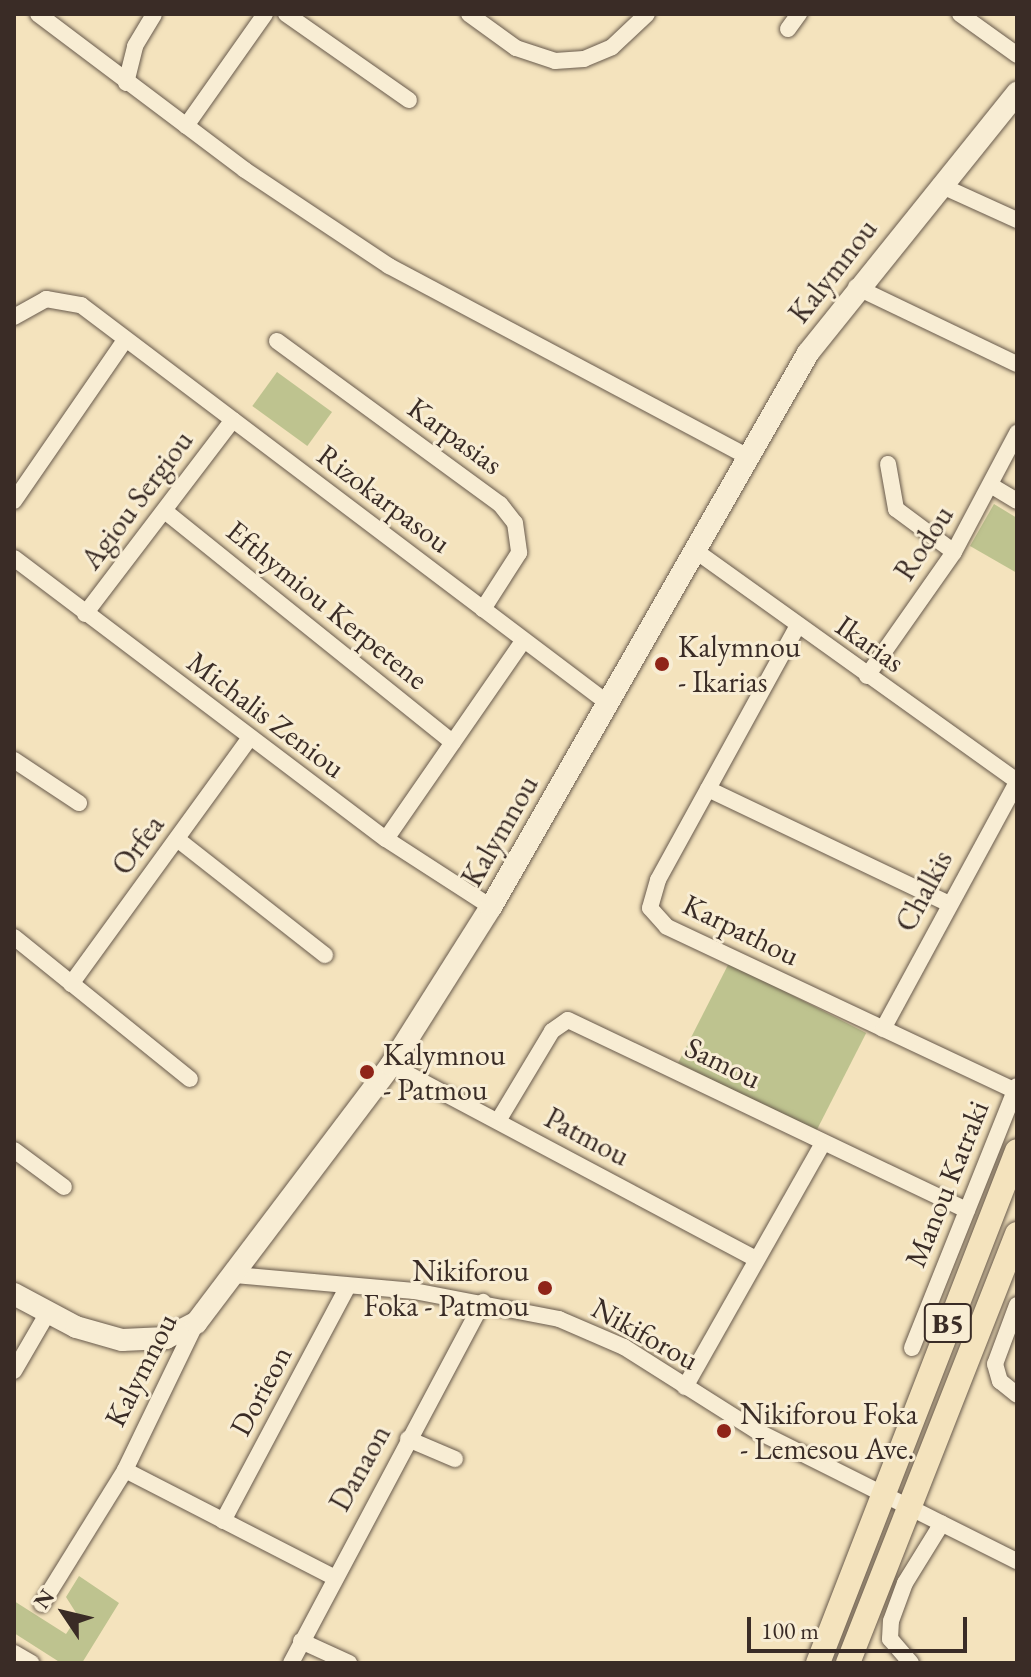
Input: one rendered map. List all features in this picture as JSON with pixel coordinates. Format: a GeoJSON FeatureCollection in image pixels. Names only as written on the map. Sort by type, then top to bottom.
{"type":"FeatureCollection","features":[{"type":"Feature","properties":{"kind":"main road","name":"B5"},"geometry":{"type":"LineString","coordinates":[[818,1663],[879,1494],[1017,1151]]}},
{"type":"Feature","properties":{"kind":"main road","name":"B5"},"geometry":{"type":"LineString","coordinates":[[848,1663],[1017,1234]]}},
{"type":"Feature","properties":{"kind":"street"},"geometry":{"type":"LineString","coordinates":[[38,14],[126,83],[389,266],[746,456]]}},
{"type":"Feature","properties":{"kind":"street"},"geometry":{"type":"LineString","coordinates":[[126,83],[135,46],[154,14]]}},
{"type":"Feature","properties":{"kind":"street"},"geometry":{"type":"LineString","coordinates":[[186,126],[265,14]]}},
{"type":"Feature","properties":{"kind":"street"},"geometry":{"type":"LineString","coordinates":[[286,14],[409,100]]}},
{"type":"Feature","properties":{"kind":"street"},"geometry":{"type":"LineString","coordinates":[[469,14],[516,48],[555,61],[584,59],[612,47],[647,14]]}},
{"type":"Feature","properties":{"kind":"street"},"geometry":{"type":"LineString","coordinates":[[788,29],[799,14]]}},
{"type":"Feature","properties":{"kind":"street"},"geometry":{"type":"LineString","coordinates":[[960,14],[1017,55]]}},
{"type":"Feature","properties":{"kind":"street","name":"Kalymnou"},"geometry":{"type":"LineString","coordinates":[[42,1604],[125,1470],[196,1323],[391,1065],[491,907],[609,704],[746,456],[808,353],[856,287],[1017,93]]}},
{"type":"Feature","properties":{"kind":"street"},"geometry":{"type":"LineString","coordinates":[[940,185],[1017,220]]}},
{"type":"Feature","properties":{"kind":"street"},"geometry":{"type":"LineString","coordinates":[[856,287],[1017,364]]}},
{"type":"Feature","properties":{"kind":"street","name":"Rizokarpasou"},"geometry":{"type":"LineString","coordinates":[[14,317],[37,301],[64,299],[81,305],[609,704]]}},
{"type":"Feature","properties":{"kind":"street"},"geometry":{"type":"LineString","coordinates":[[14,501],[125,340]]}},
{"type":"Feature","properties":{"kind":"street","name":"Karpasias"},"geometry":{"type":"LineString","coordinates":[[277,341],[500,504],[515,523],[519,553],[483,609]]}},
{"type":"Feature","properties":{"kind":"street","name":"Agiou Sergiou"},"geometry":{"type":"LineString","coordinates":[[85,614],[166,512],[233,420]]}},
{"type":"Feature","properties":{"kind":"street","name":"Rodou"},"geometry":{"type":"LineString","coordinates":[[867,676],[954,552],[992,486],[1017,433]]}},
{"type":"Feature","properties":{"kind":"street"},"geometry":{"type":"LineString","coordinates":[[888,464],[896,509],[954,552]]}},
{"type":"Feature","properties":{"kind":"street"},"geometry":{"type":"LineString","coordinates":[[992,486],[1017,501]]}},
{"type":"Feature","properties":{"kind":"street","name":"Efthymiou Kerpetene"},"geometry":{"type":"LineString","coordinates":[[166,512],[453,743]]}},
{"type":"Feature","properties":{"kind":"street","name":"Ikarias"},"geometry":{"type":"LineString","coordinates":[[693,549],[797,627],[1017,782]]}},
{"type":"Feature","properties":{"kind":"street","name":"Michalis Zeniou"},"geometry":{"type":"LineString","coordinates":[[14,558],[386,839],[491,907]]}},
{"type":"Feature","properties":{"kind":"street","name":"Karpathou"},"geometry":{"type":"LineString","coordinates":[[797,627],[651,896],[655,918],[883,1029],[1016,1088]]}},
{"type":"Feature","properties":{"kind":"street"},"geometry":{"type":"LineString","coordinates":[[386,839],[523,641]]}},
{"type":"Feature","properties":{"kind":"street","name":"Orfea"},"geometry":{"type":"LineString","coordinates":[[71,984],[250,738]]}},
{"type":"Feature","properties":{"kind":"street"},"geometry":{"type":"LineString","coordinates":[[14,760],[79,803]]}},
{"type":"Feature","properties":{"kind":"street","name":"Chalkis"},"geometry":{"type":"LineString","coordinates":[[883,1029],[947,903],[1017,782]]}},
{"type":"Feature","properties":{"kind":"street"},"geometry":{"type":"LineString","coordinates":[[708,789],[947,903]]}},
{"type":"Feature","properties":{"kind":"street"},"geometry":{"type":"LineString","coordinates":[[177,839],[325,955]]}},
{"type":"Feature","properties":{"kind":"street"},"geometry":{"type":"LineString","coordinates":[[14,937],[190,1079]]}},
{"type":"Feature","properties":{"kind":"street","name":"Samou"},"geometry":{"type":"LineString","coordinates":[[498,1121],[552,1031],[568,1020],[967,1210]]}},
{"type":"Feature","properties":{"kind":"street","name":"Patmou"},"geometry":{"type":"LineString","coordinates":[[391,1065],[756,1259]]}},
{"type":"Feature","properties":{"kind":"street","name":"Manou Katraki"},"geometry":{"type":"LineString","coordinates":[[912,1348],[1016,1088]]}},
{"type":"Feature","properties":{"kind":"street"},"geometry":{"type":"LineString","coordinates":[[685,1387],[823,1143]]}},
{"type":"Feature","properties":{"kind":"street"},"geometry":{"type":"LineString","coordinates":[[14,1150],[64,1187]]}},
{"type":"Feature","properties":{"kind":"street","name":"Nikiforou"},"geometry":{"type":"LineString","coordinates":[[235,1275],[483,1302],[559,1319],[624,1347],[685,1387],[879,1494],[1017,1561]]}},
{"type":"Feature","properties":{"kind":"street","name":"Dorieon"},"geometry":{"type":"LineString","coordinates":[[223,1521],[347,1288]]}},
{"type":"Feature","properties":{"kind":"street"},"geometry":{"type":"LineString","coordinates":[[14,1294],[47,1314],[104,1337],[135,1341],[166,1338],[196,1323]]}},
{"type":"Feature","properties":{"kind":"street","name":"Danaon"},"geometry":{"type":"LineString","coordinates":[[291,1663],[333,1577],[483,1302]]}},
{"type":"Feature","properties":{"kind":"street"},"geometry":{"type":"LineString","coordinates":[[1017,1305],[995,1364],[1000,1381],[1017,1395]]}},
{"type":"Feature","properties":{"kind":"street"},"geometry":{"type":"LineString","coordinates":[[14,1371],[47,1314]]}},
{"type":"Feature","properties":{"kind":"street"},"geometry":{"type":"LineString","coordinates":[[408,1439],[455,1459]]}},
{"type":"Feature","properties":{"kind":"street"},"geometry":{"type":"LineString","coordinates":[[125,1470],[333,1577]]}},
{"type":"Feature","properties":{"kind":"street"},"geometry":{"type":"LineString","coordinates":[[911,1663],[890,1639],[891,1621],[905,1583],[942,1523]]}},
{"type":"Feature","properties":{"kind":"street"},"geometry":{"type":"LineString","coordinates":[[301,1641],[349,1663]]}},
{"type":"Feature","properties":{"kind":"street"},"geometry":{"type":"LineString","coordinates":[[14,1653],[31,1663]]}},
{"type":"Feature","properties":{"kind":"green space"},"geometry":{"type":"Polygon","coordinates":[[[277,372],[332,412],[307,446],[252,406],[277,372]]]}},
{"type":"Feature","properties":{"kind":"green space"},"geometry":{"type":"Polygon","coordinates":[[[994,504],[1017,518],[1017,573],[970,546],[994,504]]]}},
{"type":"Feature","properties":{"kind":"green space"},"geometry":{"type":"Polygon","coordinates":[[[729,963],[866,1033],[815,1133],[678,1063],[729,963]]]}},
{"type":"Feature","properties":{"kind":"green space"},"geometry":{"type":"Polygon","coordinates":[[[79,1576],[119,1603],[82,1663],[61,1663],[14,1633],[14,1601],[66,1634],[78,1616],[66,1597],[79,1576]]]}},
{"type":"Feature","properties":{"kind":"place","name":"Kalymnou - Ikarias"},"geometry":{"type":"Point","coordinates":[662,664]}},
{"type":"Feature","properties":{"kind":"place","name":"Kalymnou - Patmou"},"geometry":{"type":"Point","coordinates":[367,1072]}},
{"type":"Feature","properties":{"kind":"place","name":"Nikiforou Foka - Patmou"},"geometry":{"type":"Point","coordinates":[545,1288]}},
{"type":"Feature","properties":{"kind":"place","name":"Nikiforou Foka - Lemesou Ave."},"geometry":{"type":"Point","coordinates":[724,1431]}}]}
